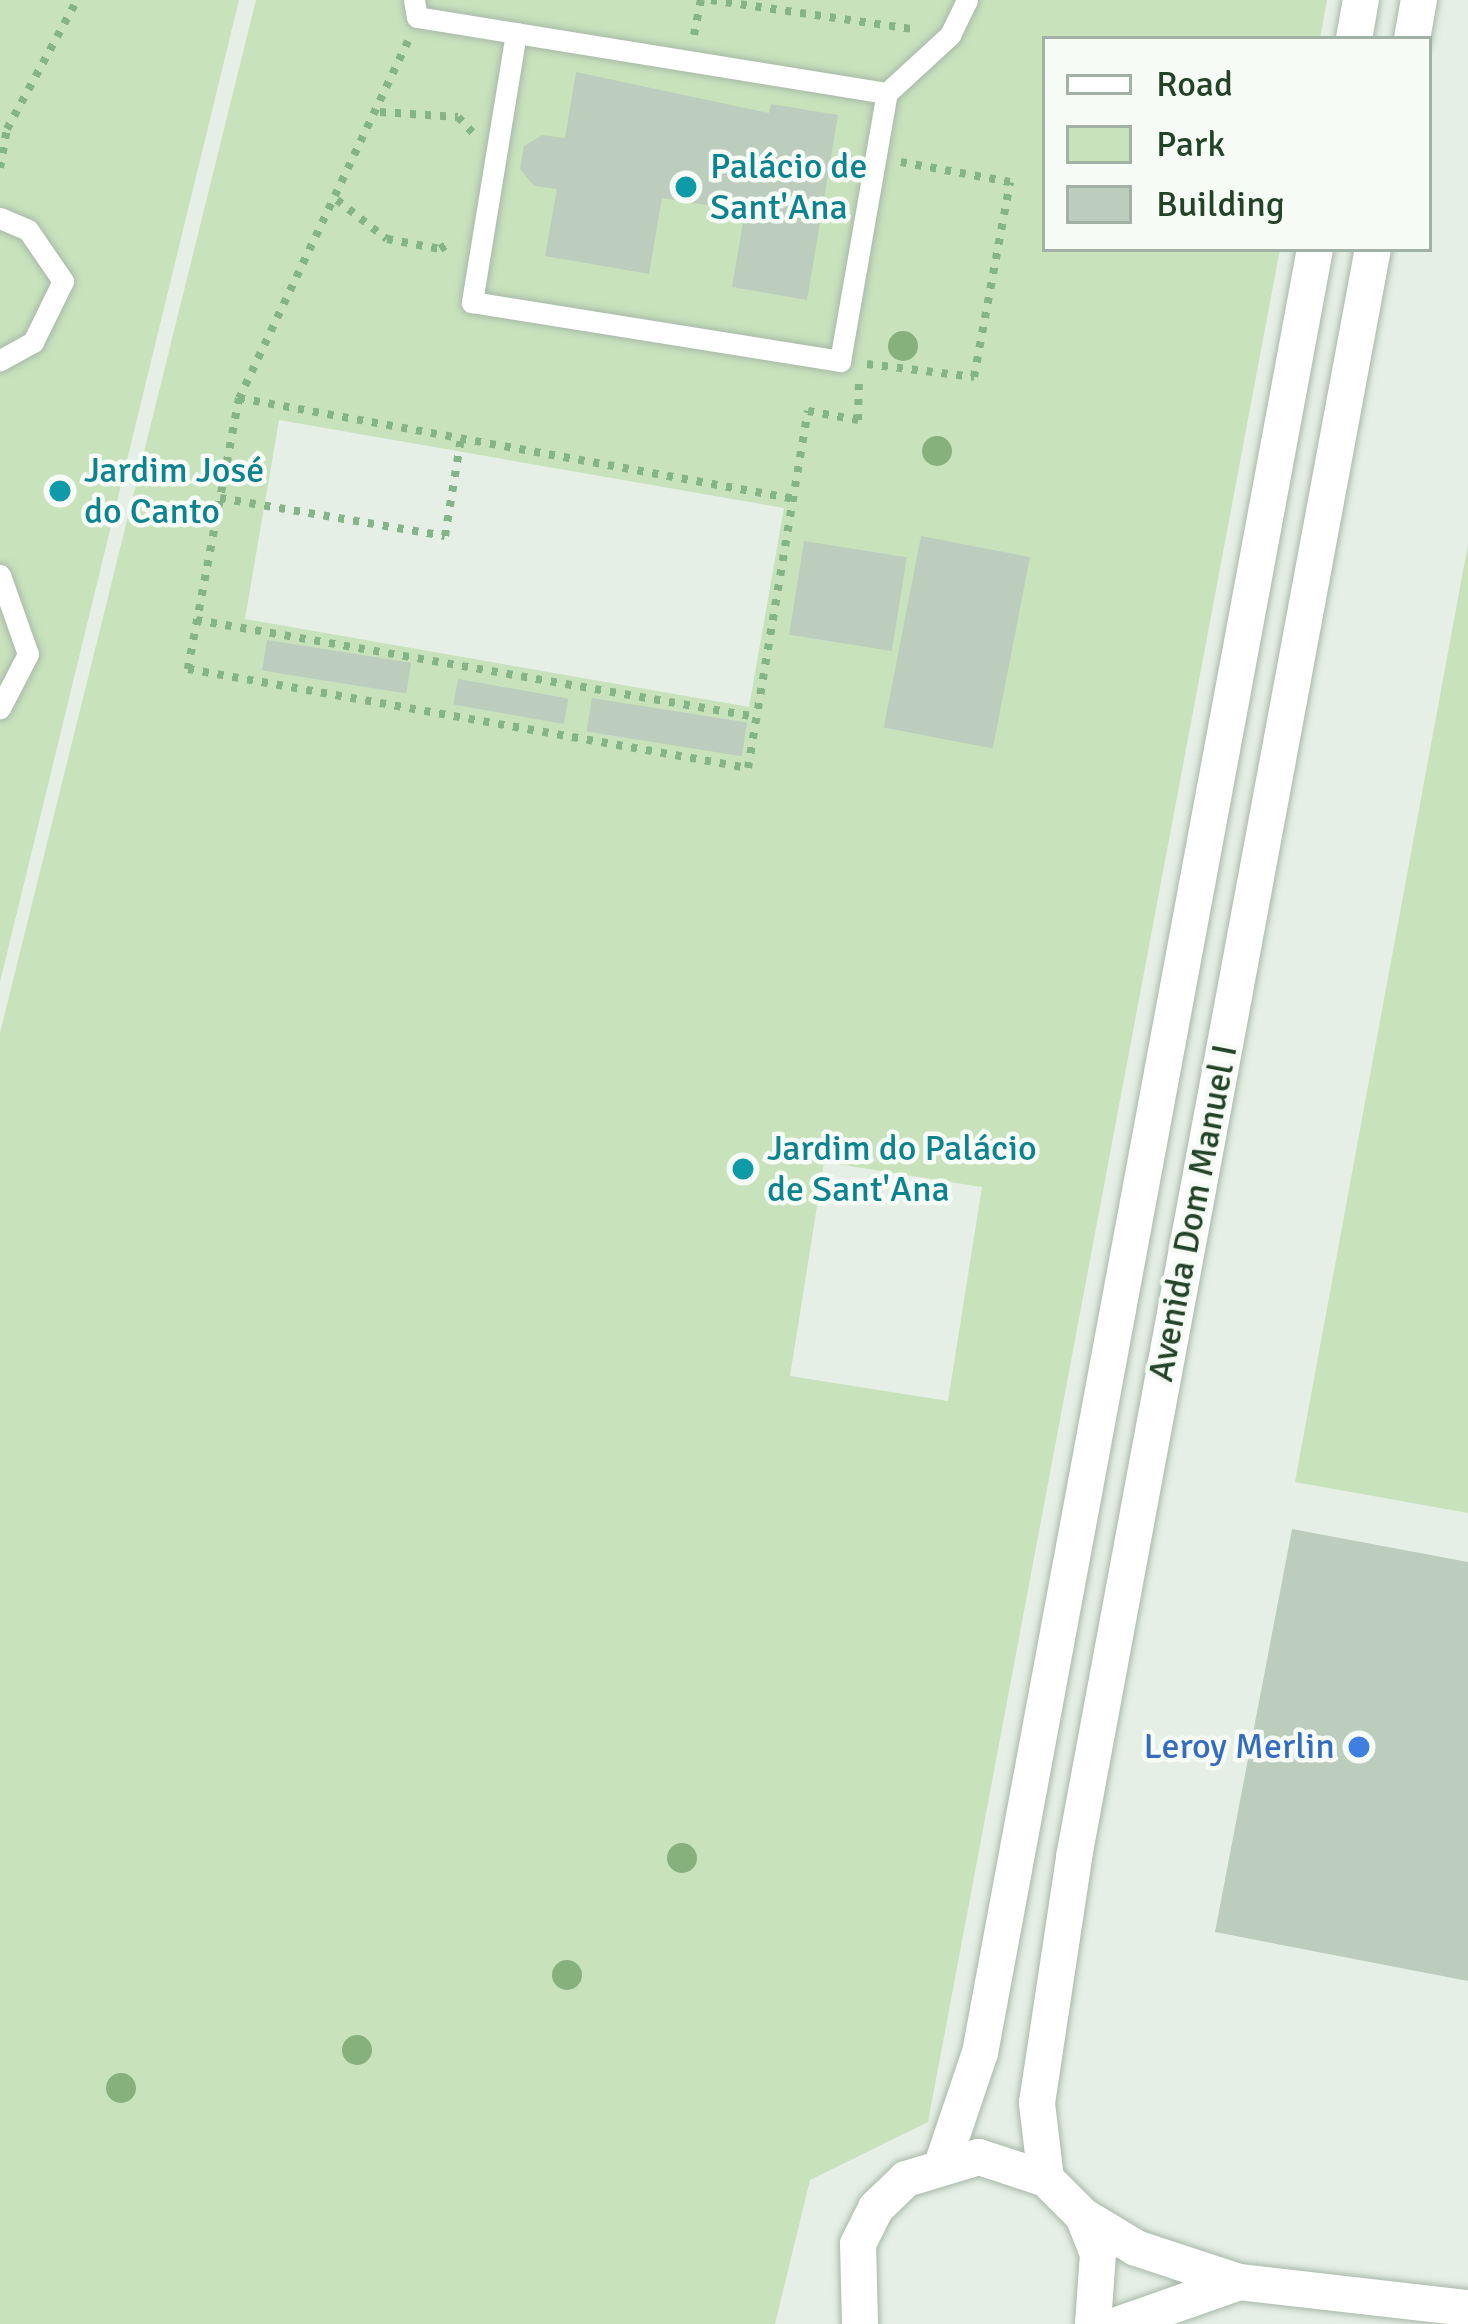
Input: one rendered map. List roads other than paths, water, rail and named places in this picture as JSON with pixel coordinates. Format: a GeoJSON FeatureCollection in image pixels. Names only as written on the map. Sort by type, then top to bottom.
{"type":"FeatureCollection","features":[{"type":"Feature","properties":{"kind":"main road"},"geometry":{"type":"LineString","coordinates":[[1355,36],[1361,0]]}},
{"type":"Feature","properties":{"kind":"main road"},"geometry":{"type":"LineString","coordinates":[[1413,36],[1419,0]]}},
{"type":"Feature","properties":{"kind":"main road","name":"Avenida Dom Manuel I"},"geometry":{"type":"LineString","coordinates":[[943,2162],[980,2053],[1314,252]]}},
{"type":"Feature","properties":{"kind":"main road","name":"Avenida Dom Manuel I"},"geometry":{"type":"LineString","coordinates":[[1046,2179],[1037,2103],[1073,1858],[1372,252]]}},
{"type":"Feature","properties":{"kind":"main road"},"geometry":{"type":"LineString","coordinates":[[860,2324],[857,2245],[906,2179],[943,2162],[1014,2163],[1046,2179],[1083,2216],[1136,2248],[1238,2282],[1463,2303]]}},
{"type":"Feature","properties":{"kind":"main road"},"geometry":{"type":"LineString","coordinates":[[1083,2216],[1099,2254],[1093,2324]]}},
{"type":"Feature","properties":{"kind":"main road"},"geometry":{"type":"LineString","coordinates":[[1120,2324],[1238,2282]]}},
{"type":"Feature","properties":{"kind":"lane"},"geometry":{"type":"LineString","coordinates":[[516,33],[472,302],[840,362],[887,93],[950,34],[967,0]]}},
{"type":"Feature","properties":{"kind":"lane"},"geometry":{"type":"LineString","coordinates":[[416,8],[516,33],[887,93]]}},
{"type":"Feature","properties":{"kind":"lane"},"geometry":{"type":"LineString","coordinates":[[0,218],[28,230],[63,281],[33,342],[0,360]]}},
{"type":"Feature","properties":{"kind":"lane"},"geometry":{"type":"LineString","coordinates":[[0,575],[28,655],[0,708]]}},
{"type":"Feature","properties":{"kind":"place","name":"Palácio de Sant'Ana"},"geometry":{"type":"Point","coordinates":[686,187]}},
{"type":"Feature","properties":{"kind":"place","name":"Jardim José do Canto"},"geometry":{"type":"Point","coordinates":[60,491]}},
{"type":"Feature","properties":{"kind":"place","name":"Jardim do Palácio de Sant'Ana"},"geometry":{"type":"Point","coordinates":[743,1169]}},
{"type":"Feature","properties":{"kind":"place","name":"Leroy Merlin"},"geometry":{"type":"Point","coordinates":[1359,1747]}}]}
